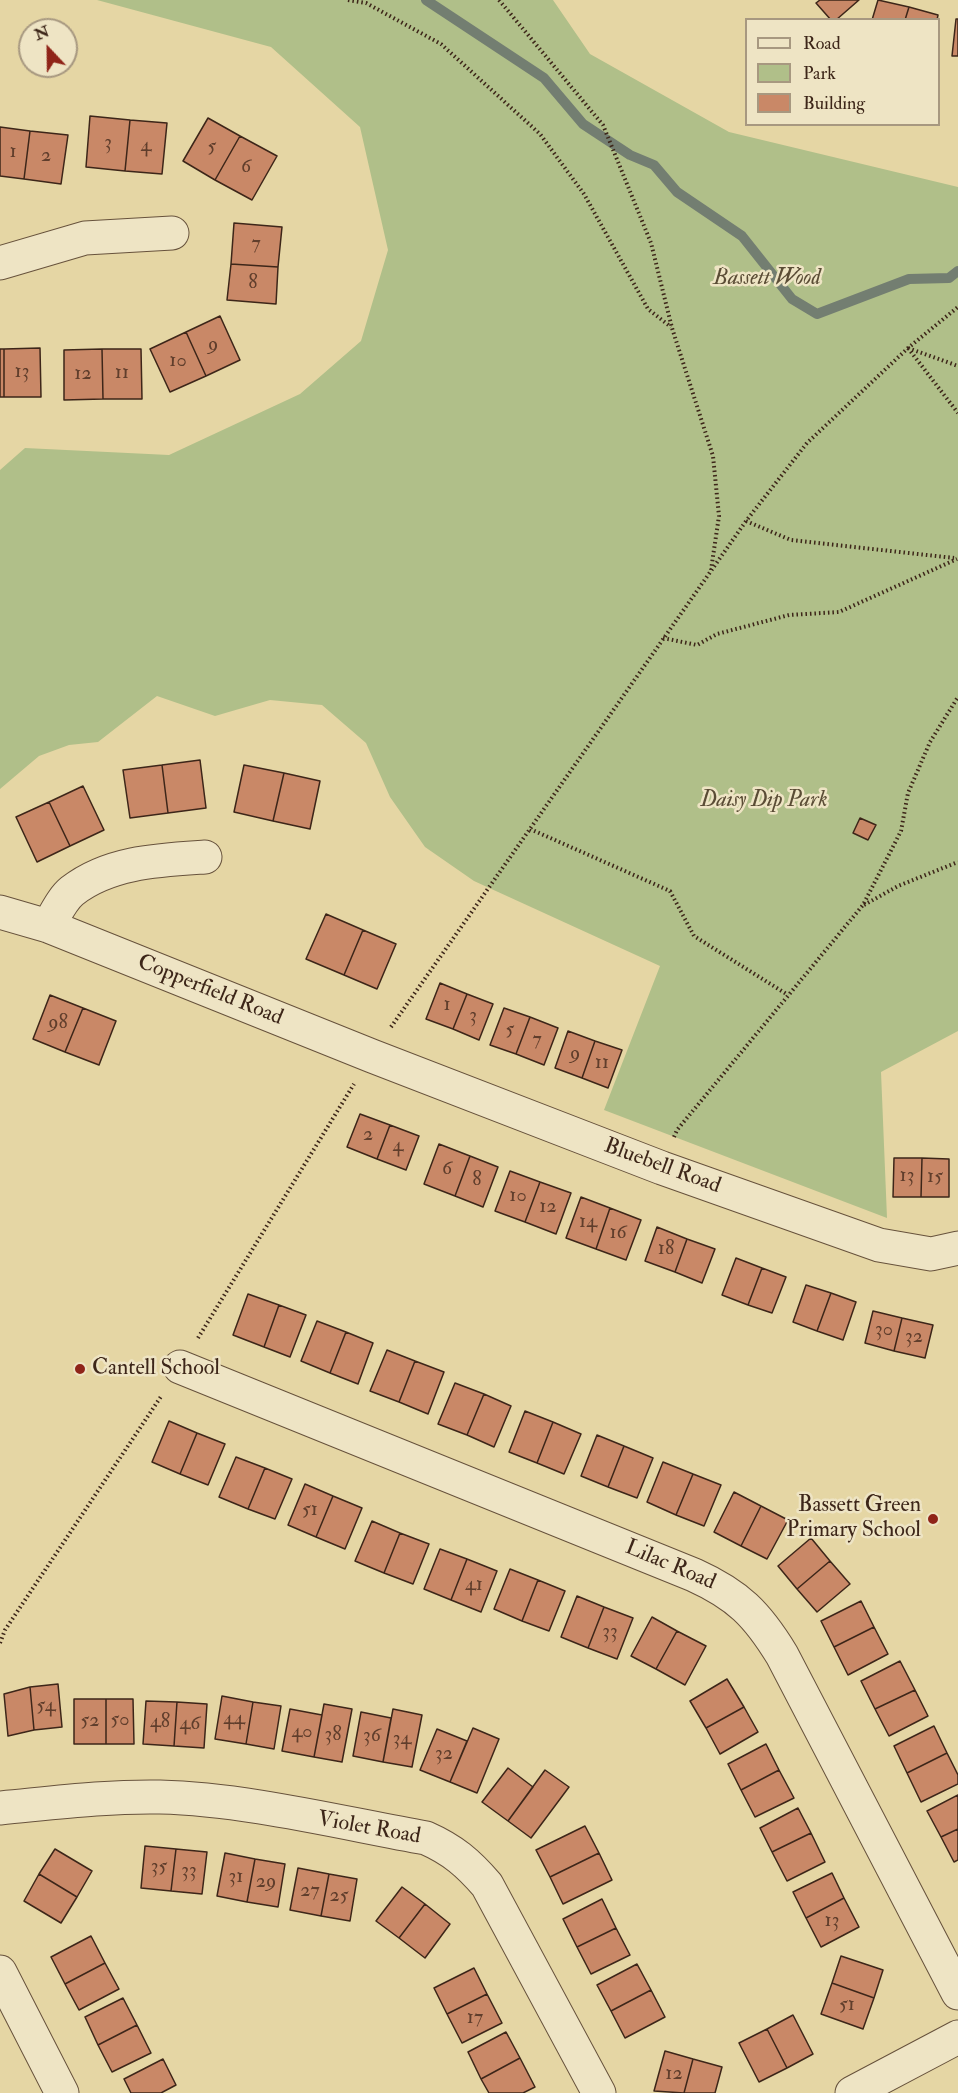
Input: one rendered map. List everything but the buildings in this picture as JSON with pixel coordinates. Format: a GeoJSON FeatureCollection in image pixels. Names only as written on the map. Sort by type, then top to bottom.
{"type":"FeatureCollection","features":[{"type":"Feature","properties":{"kind":"street"},"geometry":{"type":"LineString","coordinates":[[0,263],[85,238],[159,242]]}},
{"type":"Feature","properties":{"kind":"street"},"geometry":{"type":"LineString","coordinates":[[48,926],[70,892],[96,877],[128,865],[205,857]]}},
{"type":"Feature","properties":{"kind":"street","name":"Copperfield Road"},"geometry":{"type":"LineString","coordinates":[[0,912],[48,926],[372,1056]]}},
{"type":"Feature","properties":{"kind":"street","name":"Bluebell Road"},"geometry":{"type":"LineString","coordinates":[[372,1056],[662,1168],[879,1245],[931,1254],[958,1248]]}},
{"type":"Feature","properties":{"kind":"street","name":"Lilac Road"},"geometry":{"type":"LineString","coordinates":[[180,1366],[694,1575],[725,1589],[748,1606],[782,1655],[958,1993]]}},
{"type":"Feature","properties":{"kind":"street","name":"Violet Road"},"geometry":{"type":"LineString","coordinates":[[0,1808],[159,1797],[216,1801],[426,1838],[451,1849],[468,1863],[487,1885],[599,2093]]}},
{"type":"Feature","properties":{"kind":"street"},"geometry":{"type":"LineString","coordinates":[[0,1972],[62,2093]]}},
{"type":"Feature","properties":{"kind":"street"},"geometry":{"type":"LineString","coordinates":[[852,2093],[958,2037]]}},
{"type":"Feature","properties":{"kind":"path"},"geometry":{"type":"LineString","coordinates":[[348,0],[366,3],[441,44],[540,134],[584,194],[648,309],[672,328]]}},
{"type":"Feature","properties":{"kind":"path"},"geometry":{"type":"LineString","coordinates":[[499,0],[603,124],[651,243],[672,328],[713,456],[719,516],[711,571]]}},
{"type":"Feature","properties":{"kind":"path"},"geometry":{"type":"LineString","coordinates":[[372,1056],[746,521],[807,443],[908,348],[958,307]]}},
{"type":"Feature","properties":{"kind":"path"},"geometry":{"type":"LineString","coordinates":[[908,348],[958,366]]}},
{"type":"Feature","properties":{"kind":"path"},"geometry":{"type":"LineString","coordinates":[[908,348],[958,413]]}},
{"type":"Feature","properties":{"kind":"path"},"geometry":{"type":"LineString","coordinates":[[746,521],[791,540],[957,559]]}},
{"type":"Feature","properties":{"kind":"path"},"geometry":{"type":"LineString","coordinates":[[663,638],[697,645],[717,634],[789,615],[839,612],[957,559]]}},
{"type":"Feature","properties":{"kind":"path"},"geometry":{"type":"LineString","coordinates":[[662,1168],[677,1130],[863,905],[901,831],[908,793],[930,742],[958,697]]}},
{"type":"Feature","properties":{"kind":"path"},"geometry":{"type":"LineString","coordinates":[[530,829],[670,891],[694,936],[788,995]]}},
{"type":"Feature","properties":{"kind":"path"},"geometry":{"type":"LineString","coordinates":[[863,905],[898,886],[958,862]]}},
{"type":"Feature","properties":{"kind":"green space"},"geometry":{"type":"Polygon","coordinates":[[[97,0],[553,0],[590,54],[729,132],[958,187],[958,1031],[881,1072],[887,1218],[604,1110],[660,966],[474,881],[425,847],[390,797],[366,743],[322,705],[270,700],[215,716],[157,696],[98,742],[69,745],[39,756],[0,789],[0,470],[25,448],[169,455],[300,394],[361,341],[388,250],[360,127],[271,47],[97,0]]]}},
{"type":"Feature","properties":{"kind":"waterway"},"geometry":{"type":"LineString","coordinates":[[426,0],[544,78],[583,124],[630,155],[654,165],[677,192],[742,236],[792,299],[817,314],[909,279],[949,278],[958,271]]}},
{"type":"Feature","properties":{"kind":"place","name":"Cantell School"},"geometry":{"type":"Point","coordinates":[80,1369]}},
{"type":"Feature","properties":{"kind":"place","name":"Bassett Green Primary School"},"geometry":{"type":"Point","coordinates":[933,1519]}},
{"type":"Feature","properties":{"kind":"park label","name":"Bassett Wood"},"geometry":{"type":"Point","coordinates":[767,279]}},
{"type":"Feature","properties":{"kind":"park label","name":"Daisy Dip Park"},"geometry":{"type":"Point","coordinates":[764,801]}}]}
